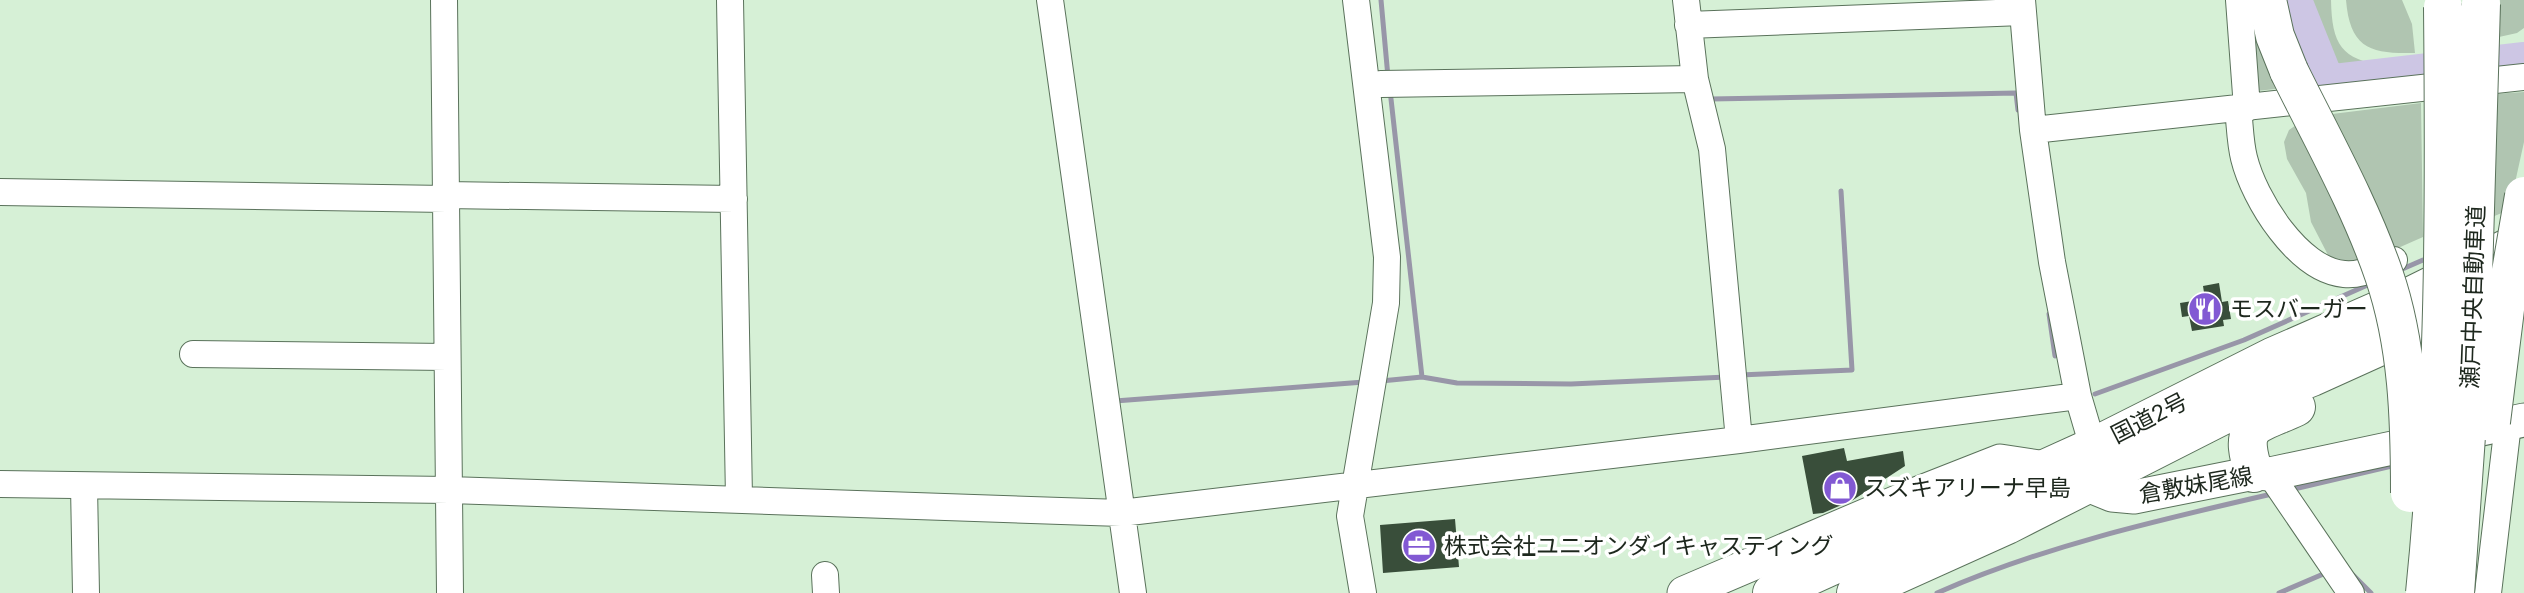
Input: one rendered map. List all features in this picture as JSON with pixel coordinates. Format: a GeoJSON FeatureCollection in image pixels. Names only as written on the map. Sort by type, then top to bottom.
{"type":"FeatureCollection","features":[{"type":"Feature","properties":{"kind":"highway"},"geometry":{"type":"LineString","coordinates":[[2267,0],[2289,71],[2371,243],[2385,276],[2393,309],[2404,368],[2409,416],[2410,498],[2406,593]]}},
{"type":"Feature","properties":{"kind":"highway","name":"瀬戸中央自動車道"},"geometry":{"type":"LineString","coordinates":[[2455,593],[2470,379],[2481,2]]}},
{"type":"Feature","properties":{"kind":"highway","name":"瀬戸中央自動車道"},"geometry":{"type":"LineString","coordinates":[[2425,593],[2440,380],[2444,199],[2443,3]]}},
{"type":"Feature","properties":{"kind":"highway"},"geometry":{"type":"LineString","coordinates":[[2471,593],[2506,301],[2524,195]]}},
{"type":"Feature","properties":{"kind":"highway","name":"国道2号"},"geometry":{"type":"LineString","coordinates":[[1772,593],[2093,447],[2272,357],[2402,279],[2524,240]]}},
{"type":"Feature","properties":{"kind":"highway","name":"国道2号"},"geometry":{"type":"LineString","coordinates":[[1856,593],[2007,525],[2251,401],[2458,312],[2524,279]]}},
{"type":"Feature","properties":{"kind":"highway"},"geometry":{"type":"LineString","coordinates":[[2262,473],[2246,440],[2252,428],[2335,388],[2414,343],[2458,312]]}},
{"type":"Feature","properties":{"kind":"main road","name":"倉敷妹尾線"},"geometry":{"type":"LineString","coordinates":[[1684,593],[2000,461],[2046,468],[2112,495],[2134,497],[2514,426]]}},
{"type":"Feature","properties":{"kind":"street"},"geometry":{"type":"LineString","coordinates":[[444,0],[450,593]]}},
{"type":"Feature","properties":{"kind":"street"},"geometry":{"type":"LineString","coordinates":[[730,0],[739,498]]}},
{"type":"Feature","properties":{"kind":"street"},"geometry":{"type":"LineString","coordinates":[[1049,0],[1133,593]]}},
{"type":"Feature","properties":{"kind":"street"},"geometry":{"type":"LineString","coordinates":[[1356,0],[1387,257],[1386,303],[1350,516],[1363,593]]}},
{"type":"Feature","properties":{"kind":"street"},"geometry":{"type":"LineString","coordinates":[[2239,0],[2244,158],[2259,195],[2299,253],[2327,271],[2360,274],[2372,271],[2393,259],[2402,279]]}},
{"type":"Feature","properties":{"kind":"street"},"geometry":{"type":"LineString","coordinates":[[1739,440],[1712,149],[1688,79],[1687,13],[2019,9],[2052,262],[2078,397],[2093,447],[2088,484]]}},
{"type":"Feature","properties":{"kind":"street"},"geometry":{"type":"LineString","coordinates":[[2033,130],[2524,77]]}},
{"type":"Feature","properties":{"kind":"street"},"geometry":{"type":"LineString","coordinates":[[1386,84],[1688,79]]}},
{"type":"Feature","properties":{"kind":"street"},"geometry":{"type":"LineString","coordinates":[[0,192],[734,199]]}},
{"type":"Feature","properties":{"kind":"street"},"geometry":{"type":"LineString","coordinates":[[193,354],[447,357]]}},
{"type":"Feature","properties":{"kind":"street"},"geometry":{"type":"LineString","coordinates":[[0,484],[449,490],[739,498],[1122,518],[2078,397]]}},
{"type":"Feature","properties":{"kind":"street"},"geometry":{"type":"LineString","coordinates":[[2488,593],[2514,426]]}},
{"type":"Feature","properties":{"kind":"street"},"geometry":{"type":"LineString","coordinates":[[2262,473],[2351,593]]}},
{"type":"Feature","properties":{"kind":"street"},"geometry":{"type":"LineString","coordinates":[[84,486],[86,593]]}},
{"type":"Feature","properties":{"kind":"green space"},"geometry":{"type":"Polygon","coordinates":[[[2308,0],[2331,0],[2334,28],[2342,47],[2358,59],[2385,66],[2349,70],[2336,68],[2326,54],[2308,0]]]}},
{"type":"Feature","properties":{"kind":"green space"},"geometry":{"type":"Polygon","coordinates":[[[2346,0],[2402,0],[2412,24],[2415,53],[2375,50],[2358,39],[2348,16],[2346,0]]]}},
{"type":"Feature","properties":{"kind":"green space"},"geometry":{"type":"Polygon","coordinates":[[[2500,0],[2524,0],[2524,28],[2517,33],[2499,37],[2500,0]]]}},
{"type":"Feature","properties":{"kind":"green space"},"geometry":{"type":"Polygon","coordinates":[[[2250,23],[2284,88],[2257,91],[2250,23]]]}},
{"type":"Feature","properties":{"kind":"green space"},"geometry":{"type":"Polygon","coordinates":[[[2524,92],[2524,142],[2509,210],[2492,217],[2494,94],[2524,92]]]}},
{"type":"Feature","properties":{"kind":"green space"},"geometry":{"type":"Polygon","coordinates":[[[2421,103],[2423,237],[2389,252],[2324,115],[2421,103]]]}},
{"type":"Feature","properties":{"kind":"green space"},"geometry":{"type":"Polygon","coordinates":[[[2299,123],[2368,265],[2337,262],[2328,255],[2311,222],[2306,193],[2287,159],[2284,142],[2289,130],[2299,123]]]}},
{"type":"Feature","properties":{"kind":"building","name":"モスバーガー"},"geometry":{"type":"Polygon","coordinates":[[[2219,283],[2222,302],[2228,301],[2231,319],[2223,320],[2224,326],[2192,331],[2189,316],[2182,317],[2180,303],[2205,299],[2203,286],[2219,283]]]}},
{"type":"Feature","properties":{"kind":"building","name":"スズキアリーナ早島"},"geometry":{"type":"Polygon","coordinates":[[[1844,448],[1847,461],[1903,451],[1905,466],[1853,500],[1823,513],[1813,514],[1802,456],[1844,448]]]}},
{"type":"Feature","properties":{"kind":"building","name":"株式会社ユニオンダイキャスティング"},"geometry":{"type":"Polygon","coordinates":[[[1455,519],[1459,567],[1383,573],[1380,525],[1455,519]]]}},
{"type":"Feature","properties":{"kind":"waterway"},"geometry":{"type":"LineString","coordinates":[[1381,0],[1388,77]]}},
{"type":"Feature","properties":{"kind":"waterway"},"geometry":{"type":"LineString","coordinates":[[2296,0],[2326,75],[2334,80],[2524,58]]}},
{"type":"Feature","properties":{"kind":"waterway"},"geometry":{"type":"LineString","coordinates":[[2321,87],[2334,80]]}},
{"type":"Feature","properties":{"kind":"waterway"},"geometry":{"type":"LineString","coordinates":[[1390,90],[1422,377]]}},
{"type":"Feature","properties":{"kind":"waterway"},"geometry":{"type":"LineString","coordinates":[[1711,99],[2016,93],[2018,110]]}},
{"type":"Feature","properties":{"kind":"waterway"},"geometry":{"type":"LineString","coordinates":[[1740,375],[1852,370],[1841,191]]}},
{"type":"Feature","properties":{"kind":"waterway"},"geometry":{"type":"LineString","coordinates":[[2400,270],[2423,260]]}},
{"type":"Feature","properties":{"kind":"waterway"},"geometry":{"type":"LineString","coordinates":[[2095,394],[2244,340],[2372,283]]}},
{"type":"Feature","properties":{"kind":"waterway"},"geometry":{"type":"LineString","coordinates":[[2049,314],[2055,356]]}},
{"type":"Feature","properties":{"kind":"waterway"},"geometry":{"type":"LineString","coordinates":[[1381,381],[1422,377],[1457,383],[1571,384],[1727,377]]}},
{"type":"Feature","properties":{"kind":"waterway"},"geometry":{"type":"LineString","coordinates":[[1115,401],[1364,382]]}},
{"type":"Feature","properties":{"kind":"waterway"},"geometry":{"type":"LineString","coordinates":[[2294,489],[2396,465]]}},
{"type":"Feature","properties":{"kind":"waterway"},"geometry":{"type":"LineString","coordinates":[[1937,593],[1977,576],[2060,548],[2145,524],[2272,494]]}},
{"type":"Feature","properties":{"kind":"waterway"},"geometry":{"type":"LineString","coordinates":[[2279,593],[2328,572]]}},
{"type":"Feature","properties":{"kind":"waterway"},"geometry":{"type":"LineString","coordinates":[[2353,575],[2371,593]]}},
{"type":"Feature","properties":{"kind":"place","name":"モスバーガー"},"geometry":{"type":"Point","coordinates":[2205,309]}},
{"type":"Feature","properties":{"kind":"place","name":"スズキアリーナ早島"},"geometry":{"type":"Point","coordinates":[1840,488]}},
{"type":"Feature","properties":{"kind":"place","name":"株式会社ユニオンダイキャスティング"},"geometry":{"type":"Point","coordinates":[1419,546]}}]}
